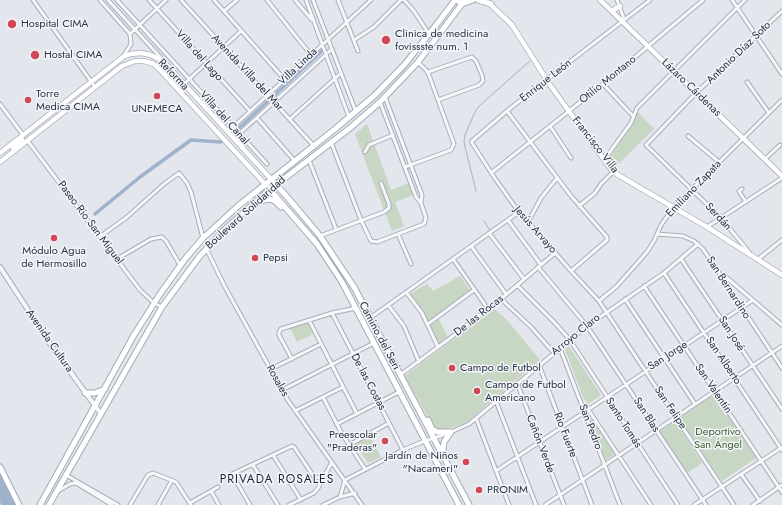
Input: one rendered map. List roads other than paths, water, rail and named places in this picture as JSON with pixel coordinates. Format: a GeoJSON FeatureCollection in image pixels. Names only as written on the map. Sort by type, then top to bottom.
{"type":"FeatureCollection","features":[{"type":"Feature","properties":{"kind":"main road","name":"Boulevard Solidaridad"},"geometry":{"type":"LineString","coordinates":[[40,505],[134,335],[180,265],[203,238],[238,206],[356,112],[388,83],[456,0]]}},
{"type":"Feature","properties":{"kind":"main road"},"geometry":{"type":"LineString","coordinates":[[456,0],[464,2],[473,0]]}},
{"type":"Feature","properties":{"kind":"main road"},"geometry":{"type":"LineString","coordinates":[[478,0],[491,4]]}},
{"type":"Feature","properties":{"kind":"main road","name":"Francisco Villa"},"geometry":{"type":"LineString","coordinates":[[486,0],[512,25],[546,80],[613,172],[707,227],[782,275]]}},
{"type":"Feature","properties":{"kind":"main road","name":"Lázaro Cárdenas"},"geometry":{"type":"LineString","coordinates":[[600,0],[623,20],[648,47],[744,138],[782,177]]}},
{"type":"Feature","properties":{"kind":"main road","name":"Boulevard Solidaridad"},"geometry":{"type":"LineString","coordinates":[[49,505],[162,307],[184,275],[206,248],[270,190],[358,122],[380,102],[418,62],[464,2]]}},
{"type":"Feature","properties":{"kind":"main road"},"geometry":{"type":"LineString","coordinates":[[612,12],[620,6]]}},
{"type":"Feature","properties":{"kind":"main road","name":"Reforma"},"geometry":{"type":"LineString","coordinates":[[0,153],[123,57],[130,54],[141,53],[151,55],[164,62],[196,99],[271,179]]}},
{"type":"Feature","properties":{"kind":"main road","name":"Reforma"},"geometry":{"type":"LineString","coordinates":[[0,162],[126,64],[135,61],[144,61],[158,67],[265,184]]}},
{"type":"Feature","properties":{"kind":"main road"},"geometry":{"type":"LineString","coordinates":[[192,104],[196,99]]}},
{"type":"Feature","properties":{"kind":"main road"},"geometry":{"type":"LineString","coordinates":[[28,139],[43,125],[42,120]]}},
{"type":"Feature","properties":{"kind":"main road"},"geometry":{"type":"LineString","coordinates":[[9,155],[11,150],[22,140],[22,136]]}},
{"type":"Feature","properties":{"kind":"main road","name":"Camino del Seri"},"geometry":{"type":"LineString","coordinates":[[271,179],[320,236],[354,287],[469,505]]}},
{"type":"Feature","properties":{"kind":"main road","name":"Camino del Seri"},"geometry":{"type":"LineString","coordinates":[[265,184],[330,262],[356,308],[459,505]]}},
{"type":"Feature","properties":{"kind":"main road"},"geometry":{"type":"LineString","coordinates":[[257,202],[266,200],[275,201],[303,228]]}},
{"type":"Feature","properties":{"kind":"main road"},"geometry":{"type":"LineString","coordinates":[[85,393],[95,393],[105,389]]}},
{"type":"Feature","properties":{"kind":"main road"},"geometry":{"type":"LineString","coordinates":[[417,408],[424,413],[435,431],[451,432]]}},
{"type":"Feature","properties":{"kind":"main road"},"geometry":{"type":"LineString","coordinates":[[450,469],[443,446],[445,438],[451,432]]}},
{"type":"Feature","properties":{"kind":"main road"},"geometry":{"type":"LineString","coordinates":[[0,467],[19,504]]}},
{"type":"Feature","properties":{"kind":"street"},"geometry":{"type":"LineString","coordinates":[[33,0],[95,87]]}},
{"type":"Feature","properties":{"kind":"street"},"geometry":{"type":"LineString","coordinates":[[100,0],[130,34],[130,44],[123,57]]}},
{"type":"Feature","properties":{"kind":"street"},"geometry":{"type":"LineString","coordinates":[[108,0],[164,62]]}},
{"type":"Feature","properties":{"kind":"street","name":"Villa del Canal"},"geometry":{"type":"LineString","coordinates":[[117,0],[266,164]]}},
{"type":"Feature","properties":{"kind":"street","name":"Villa del Lago"},"geometry":{"type":"LineString","coordinates":[[149,0],[250,111]]}},
{"type":"Feature","properties":{"kind":"street"},"geometry":{"type":"LineString","coordinates":[[130,34],[166,0]]}},
{"type":"Feature","properties":{"kind":"street","name":"Avenida Villa del Mar"},"geometry":{"type":"LineString","coordinates":[[181,0],[313,145]]}},
{"type":"Feature","properties":{"kind":"street"},"geometry":{"type":"LineString","coordinates":[[214,0],[285,80]]}},
{"type":"Feature","properties":{"kind":"street"},"geometry":{"type":"LineString","coordinates":[[224,12],[237,0]]}},
{"type":"Feature","properties":{"kind":"street"},"geometry":{"type":"LineString","coordinates":[[267,0],[311,55]]}},
{"type":"Feature","properties":{"kind":"street"},"geometry":{"type":"LineString","coordinates":[[295,0],[314,23]]}},
{"type":"Feature","properties":{"kind":"street"},"geometry":{"type":"LineString","coordinates":[[306,0],[349,117]]}},
{"type":"Feature","properties":{"kind":"street"},"geometry":{"type":"LineString","coordinates":[[313,0],[356,112]]}},
{"type":"Feature","properties":{"kind":"street"},"geometry":{"type":"LineString","coordinates":[[338,0],[358,51]]}},
{"type":"Feature","properties":{"kind":"street"},"geometry":{"type":"LineString","coordinates":[[363,0],[365,6]]}},
{"type":"Feature","properties":{"kind":"street","name":"Villa Linda"},"geometry":{"type":"LineString","coordinates":[[233,127],[371,0]]}},
{"type":"Feature","properties":{"kind":"street"},"geometry":{"type":"LineString","coordinates":[[354,40],[374,27],[403,0],[417,16],[429,34]]}},
{"type":"Feature","properties":{"kind":"street"},"geometry":{"type":"LineString","coordinates":[[617,0],[623,20]]}},
{"type":"Feature","properties":{"kind":"street","name":"Enrique León"},"geometry":{"type":"LineString","coordinates":[[472,143],[472,141],[546,80],[649,0]]}},
{"type":"Feature","properties":{"kind":"street","name":"Otilio Montano"},"geometry":{"type":"LineString","coordinates":[[491,173],[569,112],[703,0]]}},
{"type":"Feature","properties":{"kind":"street"},"geometry":{"type":"LineString","coordinates":[[732,0],[782,74]]}},
{"type":"Feature","properties":{"kind":"street"},"geometry":{"type":"LineString","coordinates":[[604,160],[630,124],[638,108],[745,0]]}},
{"type":"Feature","properties":{"kind":"street","name":"Antonio Díaz Soto"},"geometry":{"type":"LineString","coordinates":[[646,146],[646,144],[696,93],[782,11]]}},
{"type":"Feature","properties":{"kind":"street"},"geometry":{"type":"LineString","coordinates":[[184,84],[241,31]]}},
{"type":"Feature","properties":{"kind":"street","name":"Villa Linda"},"geometry":{"type":"LineString","coordinates":[[239,134],[273,101],[332,49]]}},
{"type":"Feature","properties":{"kind":"street"},"geometry":{"type":"LineString","coordinates":[[428,72],[472,57],[476,61],[482,75],[483,81],[480,84],[438,100]]}},
{"type":"Feature","properties":{"kind":"street"},"geometry":{"type":"LineString","coordinates":[[405,166],[451,150],[454,146],[454,140],[428,72],[418,62]]}},
{"type":"Feature","properties":{"kind":"street"},"geometry":{"type":"LineString","coordinates":[[290,119],[341,73]]}},
{"type":"Feature","properties":{"kind":"street"},"geometry":{"type":"LineString","coordinates":[[747,82],[769,113]]}},
{"type":"Feature","properties":{"kind":"street"},"geometry":{"type":"LineString","coordinates":[[603,84],[633,116]]}},
{"type":"Feature","properties":{"kind":"street"},"geometry":{"type":"LineString","coordinates":[[331,142],[369,239],[373,242],[424,224],[426,218],[421,202],[422,195],[385,97]]}},
{"type":"Feature","properties":{"kind":"street","name":"Emiliano Zapata"},"geometry":{"type":"LineString","coordinates":[[599,301],[617,286],[652,246],[661,225],[673,208],[782,100]]}},
{"type":"Feature","properties":{"kind":"street"},"geometry":{"type":"LineString","coordinates":[[380,102],[416,197],[421,202]]}},
{"type":"Feature","properties":{"kind":"street"},"geometry":{"type":"LineString","coordinates":[[0,104],[22,136]]}},
{"type":"Feature","properties":{"kind":"street"},"geometry":{"type":"LineString","coordinates":[[507,112],[579,206],[607,239],[571,271]]}},
{"type":"Feature","properties":{"kind":"street"},"geometry":{"type":"LineString","coordinates":[[386,116],[391,113]]}},
{"type":"Feature","properties":{"kind":"street"},"geometry":{"type":"LineString","coordinates":[[257,118],[294,160]]}},
{"type":"Feature","properties":{"kind":"street"},"geometry":{"type":"LineString","coordinates":[[550,126],[571,158]]}},
{"type":"Feature","properties":{"kind":"street"},"geometry":{"type":"LineString","coordinates":[[365,152],[369,145],[393,135]]}},
{"type":"Feature","properties":{"kind":"street"},"geometry":{"type":"LineString","coordinates":[[688,136],[719,162]]}},
{"type":"Feature","properties":{"kind":"street","name":"Paseo Rio San Miguel"},"geometry":{"type":"LineString","coordinates":[[28,139],[140,290],[154,304]]}},
{"type":"Feature","properties":{"kind":"street","name":"Jesús Arvayo"},"geometry":{"type":"LineString","coordinates":[[472,143],[519,212],[599,301],[605,312]]}},
{"type":"Feature","properties":{"kind":"street"},"geometry":{"type":"LineString","coordinates":[[765,159],[780,145]]}},
{"type":"Feature","properties":{"kind":"street","name":"Serdán"},"geometry":{"type":"LineString","coordinates":[[646,146],[720,218],[755,259]]}},
{"type":"Feature","properties":{"kind":"street"},"geometry":{"type":"LineString","coordinates":[[309,160],[336,229]]}},
{"type":"Feature","properties":{"kind":"street"},"geometry":{"type":"LineString","coordinates":[[579,206],[595,193],[601,184],[613,172]]}},
{"type":"Feature","properties":{"kind":"street"},"geometry":{"type":"LineString","coordinates":[[100,236],[127,217],[164,184],[179,173],[187,183],[191,192],[203,238]]}},
{"type":"Feature","properties":{"kind":"street"},"geometry":{"type":"LineString","coordinates":[[707,227],[782,177]]}},
{"type":"Feature","properties":{"kind":"street"},"geometry":{"type":"LineString","coordinates":[[528,222],[541,198],[557,178]]}},
{"type":"Feature","properties":{"kind":"street"},"geometry":{"type":"LineString","coordinates":[[320,236],[384,212],[389,208],[389,204],[381,184]]}},
{"type":"Feature","properties":{"kind":"street"},"geometry":{"type":"LineString","coordinates":[[742,189],[739,191],[746,202]]}},
{"type":"Feature","properties":{"kind":"street"},"geometry":{"type":"LineString","coordinates":[[370,318],[519,212]]}},
{"type":"Feature","properties":{"kind":"street","name":"San Blas"},"geometry":{"type":"LineString","coordinates":[[508,220],[540,266],[587,326],[706,505]]}},
{"type":"Feature","properties":{"kind":"street"},"geometry":{"type":"LineString","coordinates":[[490,233],[524,279]]}},
{"type":"Feature","properties":{"kind":"street"},"geometry":{"type":"LineString","coordinates":[[398,234],[411,264]]}},
{"type":"Feature","properties":{"kind":"street","name":"San Bernardino"},"geometry":{"type":"LineString","coordinates":[[657,234],[683,236],[694,240],[703,249],[782,368]]}},
{"type":"Feature","properties":{"kind":"street"},"geometry":{"type":"LineString","coordinates":[[117,259],[151,239],[162,237],[166,241],[180,265]]}},
{"type":"Feature","properties":{"kind":"street"},"geometry":{"type":"LineString","coordinates":[[755,259],[782,240]]}},
{"type":"Feature","properties":{"kind":"street","name":"Arroyo Claro"},"geometry":{"type":"LineString","coordinates":[[345,480],[403,450],[469,424],[587,326],[605,312],[664,273],[698,244]]}},
{"type":"Feature","properties":{"kind":"street"},"geometry":{"type":"LineString","coordinates":[[471,246],[506,294]]}},
{"type":"Feature","properties":{"kind":"street","name":"Rosales"},"geometry":{"type":"LineString","coordinates":[[206,248],[225,287],[282,390],[295,411],[355,493],[362,505]]}},
{"type":"Feature","properties":{"kind":"street","name":"De las Rocas"},"geometry":{"type":"LineString","coordinates":[[400,375],[488,309],[555,253]]}},
{"type":"Feature","properties":{"kind":"street"},"geometry":{"type":"LineString","coordinates":[[453,259],[488,309]]}},
{"type":"Feature","properties":{"kind":"street","name":"San José"},"geometry":{"type":"LineString","coordinates":[[681,259],[782,409]]}},
{"type":"Feature","properties":{"kind":"street","name":"Avenida Cultura"},"geometry":{"type":"LineString","coordinates":[[0,267],[28,312],[101,414]]}},
{"type":"Feature","properties":{"kind":"street","name":"San Alberto"},"geometry":{"type":"LineString","coordinates":[[664,273],[703,333],[782,448]]}},
{"type":"Feature","properties":{"kind":"street"},"geometry":{"type":"LineString","coordinates":[[720,276],[726,277],[782,325]]}},
{"type":"Feature","properties":{"kind":"street","name":"Santo Tomás"},"geometry":{"type":"LineString","coordinates":[[517,285],[556,323],[570,340],[678,505]]}},
{"type":"Feature","properties":{"kind":"street","name":"San Valentín"},"geometry":{"type":"LineString","coordinates":[[644,286],[761,460],[781,486],[782,492]]}},
{"type":"Feature","properties":{"kind":"street"},"geometry":{"type":"LineString","coordinates":[[428,324],[474,290]]}},
{"type":"Feature","properties":{"kind":"street"},"geometry":{"type":"LineString","coordinates":[[406,292],[428,324],[438,347]]}},
{"type":"Feature","properties":{"kind":"street"},"geometry":{"type":"LineString","coordinates":[[501,298],[531,327],[554,353]]}},
{"type":"Feature","properties":{"kind":"street"},"geometry":{"type":"LineString","coordinates":[[625,299],[695,404]]}},
{"type":"Feature","properties":{"kind":"street","name":"San Jorge"},"geometry":{"type":"LineString","coordinates":[[496,471],[753,300]]}},
{"type":"Feature","properties":{"kind":"street"},"geometry":{"type":"LineString","coordinates":[[154,304],[162,307]]}},
{"type":"Feature","properties":{"kind":"street"},"geometry":{"type":"LineString","coordinates":[[388,305],[404,326],[419,362]]}},
{"type":"Feature","properties":{"kind":"street"},"geometry":{"type":"LineString","coordinates":[[292,358],[279,335],[280,330],[309,320],[356,308]]}},
{"type":"Feature","properties":{"kind":"street","name":"San Felipe"},"geometry":{"type":"LineString","coordinates":[[605,312],[734,505]]}},
{"type":"Feature","properties":{"kind":"street","name":"De las Costas"},"geometry":{"type":"LineString","coordinates":[[332,314],[403,450]]}},
{"type":"Feature","properties":{"kind":"street"},"geometry":{"type":"LineString","coordinates":[[309,320],[357,414]]}},
{"type":"Feature","properties":{"kind":"street"},"geometry":{"type":"LineString","coordinates":[[282,390],[374,343]]}},
{"type":"Feature","properties":{"kind":"street"},"geometry":{"type":"LineString","coordinates":[[271,369],[321,344]]}},
{"type":"Feature","properties":{"kind":"street"},"geometry":{"type":"LineString","coordinates":[[545,505],[782,346]]}},
{"type":"Feature","properties":{"kind":"street","name":"San Pedro"},"geometry":{"type":"LineString","coordinates":[[560,348],[620,505]]}},
{"type":"Feature","properties":{"kind":"street","name":"Rio Fuerte"},"geometry":{"type":"LineString","coordinates":[[539,365],[592,505]]}},
{"type":"Feature","properties":{"kind":"street","name":"Cañón Verde"},"geometry":{"type":"LineString","coordinates":[[517,383],[564,505]]}},
{"type":"Feature","properties":{"kind":"street"},"geometry":{"type":"LineString","coordinates":[[295,411],[343,387]]}},
{"type":"Feature","properties":{"kind":"street"},"geometry":{"type":"LineString","coordinates":[[337,424],[400,391]]}},
{"type":"Feature","properties":{"kind":"street"},"geometry":{"type":"LineString","coordinates":[[323,397],[349,445],[365,469]]}},
{"type":"Feature","properties":{"kind":"street"},"geometry":{"type":"LineString","coordinates":[[496,401],[536,505]]}},
{"type":"Feature","properties":{"kind":"street"},"geometry":{"type":"LineString","coordinates":[[588,410],[651,505]]}},
{"type":"Feature","properties":{"kind":"street"},"geometry":{"type":"LineString","coordinates":[[476,418],[509,505]]}},
{"type":"Feature","properties":{"kind":"street"},"geometry":{"type":"LineString","coordinates":[[349,445],[389,423]]}},
{"type":"Feature","properties":{"kind":"street"},"geometry":{"type":"LineString","coordinates":[[250,505],[232,475],[292,446],[314,477],[323,478]]}},
{"type":"Feature","properties":{"kind":"street"},"geometry":{"type":"LineString","coordinates":[[694,505],[761,460],[782,448]]}},
{"type":"Feature","properties":{"kind":"street"},"geometry":{"type":"LineString","coordinates":[[273,455],[300,500]]}},
{"type":"Feature","properties":{"kind":"street"},"geometry":{"type":"LineString","coordinates":[[289,505],[314,493],[332,462]]}},
{"type":"Feature","properties":{"kind":"street"},"geometry":{"type":"LineString","coordinates":[[252,465],[278,505]]}},
{"type":"Feature","properties":{"kind":"street"},"geometry":{"type":"LineString","coordinates":[[130,505],[150,473],[172,480],[178,484],[191,504],[218,487]]}},
{"type":"Feature","properties":{"kind":"street"},"geometry":{"type":"LineString","coordinates":[[66,474],[76,482],[118,505]]}},
{"type":"Feature","properties":{"kind":"street"},"geometry":{"type":"LineString","coordinates":[[741,474],[760,500]]}},
{"type":"Feature","properties":{"kind":"street"},"geometry":{"type":"LineString","coordinates":[[158,505],[172,480]]}},
{"type":"Feature","properties":{"kind":"street"},"geometry":{"type":"LineString","coordinates":[[340,497],[345,480]]}},
{"type":"Feature","properties":{"kind":"street"},"geometry":{"type":"LineString","coordinates":[[56,492],[76,482]]}},
{"type":"Feature","properties":{"kind":"street"},"geometry":{"type":"LineString","coordinates":[[753,505],[781,486]]}},
{"type":"Feature","properties":{"kind":"street"},"geometry":{"type":"LineString","coordinates":[[211,491],[219,505]]}},
{"type":"Feature","properties":{"kind":"street"},"geometry":{"type":"LineString","coordinates":[[94,492],[112,505]]}},
{"type":"Feature","properties":{"kind":"street"},"geometry":{"type":"LineString","coordinates":[[323,505],[340,497],[355,493]]}},
{"type":"Feature","properties":{"kind":"street"},"geometry":{"type":"LineString","coordinates":[[160,501],[163,505]]}},
{"type":"Feature","properties":{"kind":"water"},"geometry":{"type":"Polygon","coordinates":[[[0,474],[14,500],[16,505],[1,505],[0,474]]]}},
{"type":"Feature","properties":{"kind":"waterway"},"geometry":{"type":"LineString","coordinates":[[238,129],[323,50]]}},
{"type":"Feature","properties":{"kind":"waterway"},"geometry":{"type":"LineString","coordinates":[[476,191],[465,147],[465,135],[479,106],[530,61]]}},
{"type":"Feature","properties":{"kind":"waterway"},"geometry":{"type":"LineString","coordinates":[[95,214],[140,177],[191,140],[221,142]]}},
{"type":"Feature","properties":{"kind":"waterway"},"geometry":{"type":"LineString","coordinates":[[484,221],[489,229]]}},
{"type":"Feature","properties":{"kind":"place","name":"Hospital CIMA"},"geometry":{"type":"Point","coordinates":[12,24]}},
{"type":"Feature","properties":{"kind":"place","name":"Clinica de medicina fovissste num. 1"},"geometry":{"type":"Point","coordinates":[386,40]}},
{"type":"Feature","properties":{"kind":"place","name":"Hostal CIMA"},"geometry":{"type":"Point","coordinates":[35,55]}},
{"type":"Feature","properties":{"kind":"place","name":"UNEMECA"},"geometry":{"type":"Point","coordinates":[157,96]}},
{"type":"Feature","properties":{"kind":"place","name":"Torre Medica CIMA"},"geometry":{"type":"Point","coordinates":[28,100]}},
{"type":"Feature","properties":{"kind":"place","name":"Módulo Agua de Hermosillo"},"geometry":{"type":"Point","coordinates":[54,238]}},
{"type":"Feature","properties":{"kind":"place","name":"Pepsi"},"geometry":{"type":"Point","coordinates":[255,258]}},
{"type":"Feature","properties":{"kind":"place","name":"Campo de Futbol"},"geometry":{"type":"Point","coordinates":[452,368]}},
{"type":"Feature","properties":{"kind":"place","name":"Campo de Futbol Americano"},"geometry":{"type":"Point","coordinates":[477,391]}},
{"type":"Feature","properties":{"kind":"place","name":"Preescolar \"Praderas\""},"geometry":{"type":"Point","coordinates":[385,441]}},
{"type":"Feature","properties":{"kind":"place","name":"Jardín de Niños \"Nacameri\""},"geometry":{"type":"Point","coordinates":[466,462]}},
{"type":"Feature","properties":{"kind":"place","name":"PRONIM"},"geometry":{"type":"Point","coordinates":[479,490]}},
{"type":"Feature","properties":{"kind":"district","name":"PRIVADA ROSALES"},"geometry":{"type":"Point","coordinates":[277,480]}},
{"type":"Feature","properties":{"kind":"park label","name":"Deportivo San Ángel"},"geometry":{"type":"Point","coordinates":[718,438]}}]}
